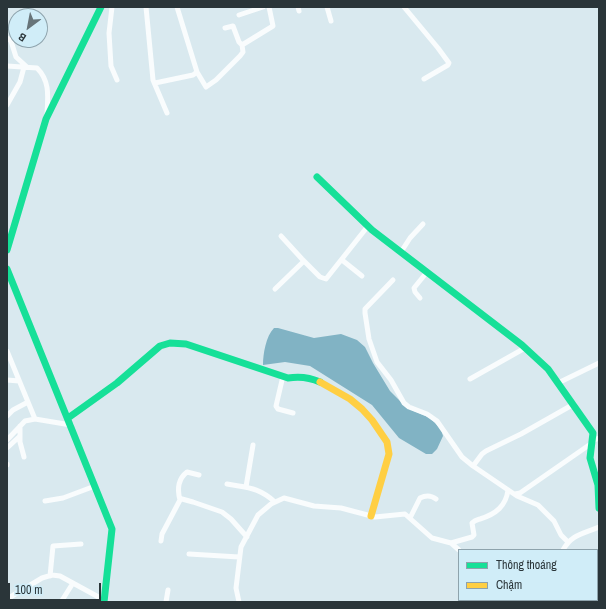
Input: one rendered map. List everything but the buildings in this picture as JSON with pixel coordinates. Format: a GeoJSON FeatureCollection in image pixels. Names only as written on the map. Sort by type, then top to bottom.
{"type":"FeatureCollection","features":[{"type":"Feature","properties":{"kind":"street"},"geometry":{"type":"LineString","coordinates":[[7,250],[46,119],[101,7]]}},
{"type":"Feature","properties":{"kind":"street"},"geometry":{"type":"LineString","coordinates":[[112,7],[110,33],[111,66],[116,80]]}},
{"type":"Feature","properties":{"kind":"street"},"geometry":{"type":"LineString","coordinates":[[146,7],[153,80],[167,114]]}},
{"type":"Feature","properties":{"kind":"street"},"geometry":{"type":"LineString","coordinates":[[177,7],[197,72],[206,87],[216,80],[243,52],[242,45],[239,42],[233,26],[225,28]]}},
{"type":"Feature","properties":{"kind":"street"},"geometry":{"type":"LineString","coordinates":[[239,15],[263,7]]}},
{"type":"Feature","properties":{"kind":"street"},"geometry":{"type":"LineString","coordinates":[[242,45],[273,26],[269,7]]}},
{"type":"Feature","properties":{"kind":"street"},"geometry":{"type":"LineString","coordinates":[[327,7],[331,21]]}},
{"type":"Feature","properties":{"kind":"street"},"geometry":{"type":"LineString","coordinates":[[404,7],[449,63],[424,79]]}},
{"type":"Feature","properties":{"kind":"street"},"geometry":{"type":"LineString","coordinates":[[7,38],[11,41],[16,57],[25,67]]}},
{"type":"Feature","properties":{"kind":"street"},"geometry":{"type":"LineString","coordinates":[[7,66],[37,68],[42,73],[49,90],[46,119]]}},
{"type":"Feature","properties":{"kind":"street"},"geometry":{"type":"LineString","coordinates":[[7,105],[20,82],[25,67]]}},
{"type":"Feature","properties":{"kind":"street"},"geometry":{"type":"LineString","coordinates":[[155,84],[193,75],[197,72]]}},
{"type":"Feature","properties":{"kind":"street"},"geometry":{"type":"LineString","coordinates":[[317,177],[368,226],[525,348],[548,369],[593,433],[594,441],[590,458],[598,484],[599,508]]}},
{"type":"Feature","properties":{"kind":"street"},"geometry":{"type":"LineString","coordinates":[[401,252],[410,238],[423,224]]}},
{"type":"Feature","properties":{"kind":"street"},"geometry":{"type":"LineString","coordinates":[[281,236],[320,277],[326,279],[368,226]]}},
{"type":"Feature","properties":{"kind":"street"},"geometry":{"type":"LineString","coordinates":[[342,260],[362,276]]}},
{"type":"Feature","properties":{"kind":"street"},"geometry":{"type":"LineString","coordinates":[[275,289],[304,261]]}},
{"type":"Feature","properties":{"kind":"street"},"geometry":{"type":"LineString","coordinates":[[7,269],[112,529],[104,601],[60,576],[42,578],[7,599]]}},
{"type":"Feature","properties":{"kind":"street"},"geometry":{"type":"LineString","coordinates":[[420,298],[415,292],[414,288],[427,272]]}},
{"type":"Feature","properties":{"kind":"street"},"geometry":{"type":"LineString","coordinates":[[393,280],[365,309],[364,313],[369,339],[377,362],[391,380],[407,406],[427,414],[437,421],[462,457],[473,466],[508,490],[538,505],[554,521],[561,535],[568,542]]}},
{"type":"Feature","properties":{"kind":"street"},"geometry":{"type":"LineString","coordinates":[[7,440],[25,421],[35,419],[70,422],[160,346],[172,343],[186,344],[288,378],[300,376],[311,378],[327,385],[362,409],[372,420],[387,442],[389,454],[371,516]]}},
{"type":"Feature","properties":{"kind":"street"},"geometry":{"type":"LineString","coordinates":[[470,379],[525,348]]}},
{"type":"Feature","properties":{"kind":"street"},"geometry":{"type":"LineString","coordinates":[[7,351],[35,419]]}},
{"type":"Feature","properties":{"kind":"street"},"geometry":{"type":"LineString","coordinates":[[558,383],[599,363]]}},
{"type":"Feature","properties":{"kind":"street"},"geometry":{"type":"LineString","coordinates":[[283,376],[276,406],[278,409],[293,413]]}},
{"type":"Feature","properties":{"kind":"street"},"geometry":{"type":"LineString","coordinates":[[7,380],[19,380]]}},
{"type":"Feature","properties":{"kind":"street"},"geometry":{"type":"LineString","coordinates":[[7,416],[19,406],[28,402]]}},
{"type":"Feature","properties":{"kind":"street"},"geometry":{"type":"LineString","coordinates":[[473,466],[486,451],[521,434],[574,404]]}},
{"type":"Feature","properties":{"kind":"street"},"geometry":{"type":"LineString","coordinates":[[20,426],[20,442],[24,457]]}},
{"type":"Feature","properties":{"kind":"street"},"geometry":{"type":"LineString","coordinates":[[7,448],[20,436]]}},
{"type":"Feature","properties":{"kind":"street"},"geometry":{"type":"LineString","coordinates":[[515,494],[520,493],[594,441]]}},
{"type":"Feature","properties":{"kind":"street"},"geometry":{"type":"LineString","coordinates":[[246,487],[253,445]]}},
{"type":"Feature","properties":{"kind":"street"},"geometry":{"type":"LineString","coordinates":[[161,541],[162,534],[180,500],[178,485],[187,472],[200,475]]}},
{"type":"Feature","properties":{"kind":"street"},"geometry":{"type":"LineString","coordinates":[[227,484],[258,490],[275,502]]}},
{"type":"Feature","properties":{"kind":"street"},"geometry":{"type":"LineString","coordinates":[[45,502],[64,498],[95,486]]}},
{"type":"Feature","properties":{"kind":"street"},"geometry":{"type":"LineString","coordinates":[[451,543],[472,537],[474,535],[472,523],[474,520],[492,514],[500,509],[506,499],[508,490]]}},
{"type":"Feature","properties":{"kind":"street"},"geometry":{"type":"LineString","coordinates":[[410,518],[420,498],[423,496],[436,499]]}},
{"type":"Feature","properties":{"kind":"street"},"geometry":{"type":"LineString","coordinates":[[238,602],[236,588],[241,547],[258,515],[275,502],[284,498],[314,506],[341,508],[375,517],[405,514],[432,538],[451,543],[458,549]]}},
{"type":"Feature","properties":{"kind":"street"},"geometry":{"type":"LineString","coordinates":[[180,500],[182,499],[193,502],[222,512],[231,519],[247,537]]}},
{"type":"Feature","properties":{"kind":"street"},"geometry":{"type":"LineString","coordinates":[[564,549],[568,542],[578,534],[599,527]]}},
{"type":"Feature","properties":{"kind":"street"},"geometry":{"type":"LineString","coordinates":[[50,576],[53,546],[81,544]]}},
{"type":"Feature","properties":{"kind":"street"},"geometry":{"type":"LineString","coordinates":[[189,554],[239,557]]}},
{"type":"Feature","properties":{"kind":"street"},"geometry":{"type":"LineString","coordinates":[[61,602],[73,583]]}},
{"type":"Feature","properties":{"kind":"street"},"geometry":{"type":"LineString","coordinates":[[166,602],[168,590]]}},
{"type":"Feature","properties":{"kind":"water"},"geometry":{"type":"Polygon","coordinates":[[[274,328],[314,338],[341,334],[357,340],[365,347],[390,391],[407,408],[430,418],[441,429],[443,436],[437,449],[432,454],[426,454],[399,438],[372,405],[310,366],[285,362],[263,365],[266,345],[271,331],[274,328]]]}},
{"type":"Feature","properties":{"kind":"traffic: fast"},"geometry":{"type":"LineString","coordinates":[[7,250],[46,119],[101,7]]}},
{"type":"Feature","properties":{"kind":"traffic: fast"},"geometry":{"type":"LineString","coordinates":[[317,177],[372,230],[522,345],[548,369],[593,433],[590,458],[598,485],[599,508]]}},
{"type":"Feature","properties":{"kind":"traffic: fast"},"geometry":{"type":"LineString","coordinates":[[7,269],[112,529],[104,602]]}},
{"type":"Feature","properties":{"kind":"traffic: fast"},"geometry":{"type":"LineString","coordinates":[[68,418],[117,383],[160,346],[170,343],[186,344],[288,378],[304,377],[320,382]]}},
{"type":"Feature","properties":{"kind":"traffic: slow"},"geometry":{"type":"LineString","coordinates":[[320,382],[350,399],[362,409],[372,420],[387,442],[389,454],[371,516]]}}]}
